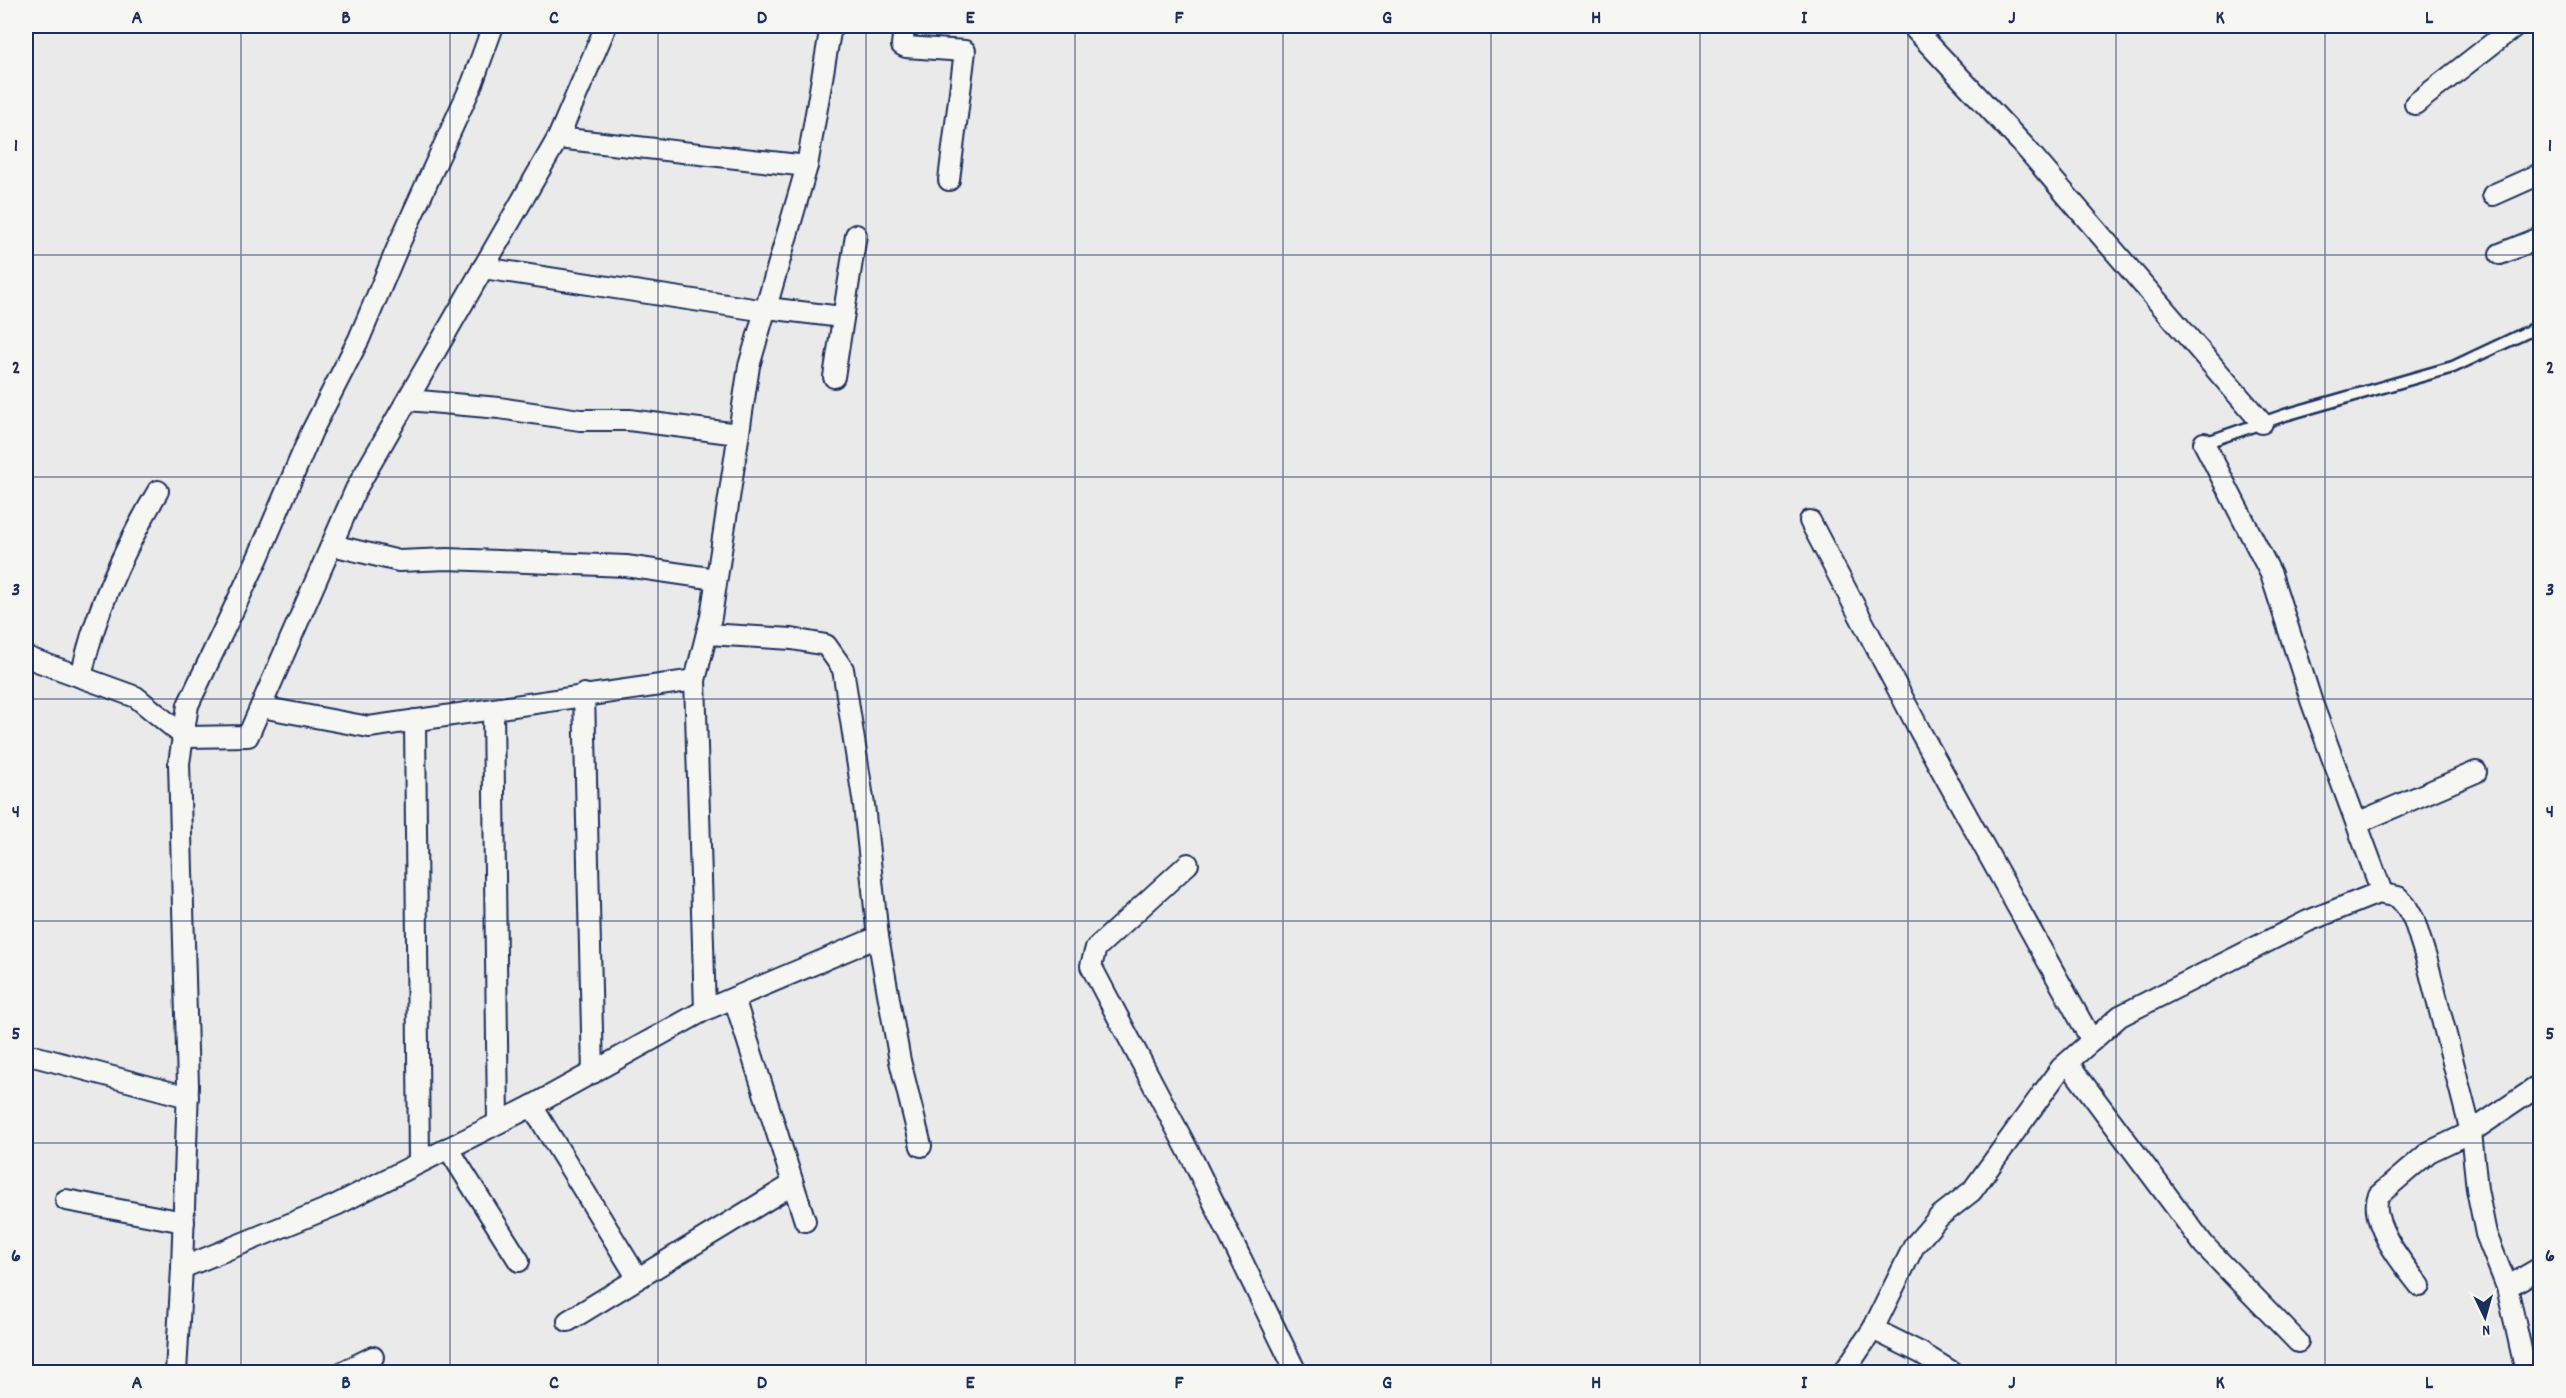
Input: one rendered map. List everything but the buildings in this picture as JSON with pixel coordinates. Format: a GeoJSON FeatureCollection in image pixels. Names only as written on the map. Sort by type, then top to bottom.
{"type":"FeatureCollection","features":[{"type":"Feature","properties":{"kind":"street"},"geometry":{"type":"LineString","coordinates":[[176,1372],[183,1268],[188,1097],[179,763],[185,737],[188,705],[257,560],[312,431],[359,339],[399,244],[472,84],[494,26]]}},
{"type":"Feature","properties":{"kind":"street"},"geometry":{"type":"LineString","coordinates":[[26,657],[136,697],[185,737],[248,736],[356,489],[558,138],[606,26]]}},
{"type":"Feature","properties":{"kind":"street"},"geometry":{"type":"LineString","coordinates":[[705,1010],[695,680],[707,634],[749,366],[807,166],[831,26]]}},
{"type":"Feature","properties":{"kind":"street"},"geometry":{"type":"LineString","coordinates":[[904,26],[902,45],[965,51],[949,180]]}},
{"type":"Feature","properties":{"kind":"street"},"geometry":{"type":"LineString","coordinates":[[1912,26],[2025,147],[2262,423]]}},
{"type":"Feature","properties":{"kind":"street"},"geometry":{"type":"LineString","coordinates":[[2415,104],[2515,26]]}},
{"type":"Feature","properties":{"kind":"street"},"geometry":{"type":"LineString","coordinates":[[558,138],[807,166]]}},
{"type":"Feature","properties":{"kind":"street"},"geometry":{"type":"LineString","coordinates":[[2493,195],[2541,174]]}},
{"type":"Feature","properties":{"kind":"street"},"geometry":{"type":"LineString","coordinates":[[834,377],[856,235]]}},
{"type":"Feature","properties":{"kind":"street"},"geometry":{"type":"LineString","coordinates":[[2500,254],[2541,238]]}},
{"type":"Feature","properties":{"kind":"street"},"geometry":{"type":"LineString","coordinates":[[483,268],[766,309],[842,317]]}},
{"type":"Feature","properties":{"kind":"street"},"geometry":{"type":"LineString","coordinates":[[408,400],[499,408],[580,420],[629,420],[738,434]]}},
{"type":"Feature","properties":{"kind":"street"},"geometry":{"type":"LineString","coordinates":[[2204,443],[2271,574],[2312,703],[2380,887],[2378,893]]}},
{"type":"Feature","properties":{"kind":"street"},"geometry":{"type":"LineString","coordinates":[[81,677],[94,626],[130,538],[158,491]]}},
{"type":"Feature","properties":{"kind":"street"},"geometry":{"type":"LineString","coordinates":[[1810,521],[1921,733],[2092,1041]]}},
{"type":"Feature","properties":{"kind":"street"},"geometry":{"type":"LineString","coordinates":[[332,545],[399,561],[447,559],[626,566],[716,579]]}},
{"type":"Feature","properties":{"kind":"street"},"geometry":{"type":"LineString","coordinates":[[707,634],[792,639],[826,645],[843,669],[864,805],[878,937],[900,1061],[921,1146]]}},
{"type":"Feature","properties":{"kind":"street"},"geometry":{"type":"LineString","coordinates":[[261,707],[369,727],[584,694],[695,680]]}},
{"type":"Feature","properties":{"kind":"street"},"geometry":{"type":"LineString","coordinates":[[584,694],[593,1072]]}},
{"type":"Feature","properties":{"kind":"street"},"geometry":{"type":"LineString","coordinates":[[493,709],[498,1123]]}},
{"type":"Feature","properties":{"kind":"street"},"geometry":{"type":"LineString","coordinates":[[415,720],[419,1162]]}},
{"type":"Feature","properties":{"kind":"street"},"geometry":{"type":"LineString","coordinates":[[2357,823],[2476,772]]}},
{"type":"Feature","properties":{"kind":"street"},"geometry":{"type":"LineString","coordinates":[[1188,864],[1096,948],[1091,966],[1193,1160],[1296,1372]]}},
{"type":"Feature","properties":{"kind":"street"},"geometry":{"type":"LineString","coordinates":[[1851,1370],[1914,1246],[1941,1216],[1972,1191],[2061,1068],[2120,1016],[2308,921],[2378,893],[2398,897],[2414,920],[2471,1132],[2477,1189],[2486,1234],[2507,1287],[2526,1372]]}},
{"type":"Feature","properties":{"kind":"street"},"geometry":{"type":"LineString","coordinates":[[183,1268],[336,1205],[532,1106],[705,1010],[878,937]]}},
{"type":"Feature","properties":{"kind":"street"},"geometry":{"type":"LineString","coordinates":[[734,998],[805,1221]]}},
{"type":"Feature","properties":{"kind":"street"},"geometry":{"type":"LineString","coordinates":[[26,1054],[188,1097]]}},
{"type":"Feature","properties":{"kind":"street"},"geometry":{"type":"LineString","coordinates":[[2068,1063],[2204,1245],[2298,1342]]}},
{"type":"Feature","properties":{"kind":"street"},"geometry":{"type":"LineString","coordinates":[[2420,1286],[2383,1232],[2376,1200],[2388,1185],[2429,1152],[2471,1132],[2541,1085]]}},
{"type":"Feature","properties":{"kind":"street"},"geometry":{"type":"LineString","coordinates":[[532,1106],[637,1277]]}},
{"type":"Feature","properties":{"kind":"street"},"geometry":{"type":"LineString","coordinates":[[448,1148],[519,1261]]}},
{"type":"Feature","properties":{"kind":"street"},"geometry":{"type":"LineString","coordinates":[[568,1321],[793,1184]]}},
{"type":"Feature","properties":{"kind":"street"},"geometry":{"type":"LineString","coordinates":[[66,1200],[184,1222]]}},
{"type":"Feature","properties":{"kind":"street"},"geometry":{"type":"LineString","coordinates":[[2507,1287],[2541,1268]]}},
{"type":"Feature","properties":{"kind":"street"},"geometry":{"type":"LineString","coordinates":[[1873,1329],[1921,1353],[1952,1372]]}},
{"type":"Feature","properties":{"kind":"street"},"geometry":{"type":"LineString","coordinates":[[343,1372],[374,1357]]}},
{"type":"Feature","properties":{"kind":"lane"},"geometry":{"type":"LineString","coordinates":[[2204,443],[2262,423],[2453,367],[2541,326]]}}]}
